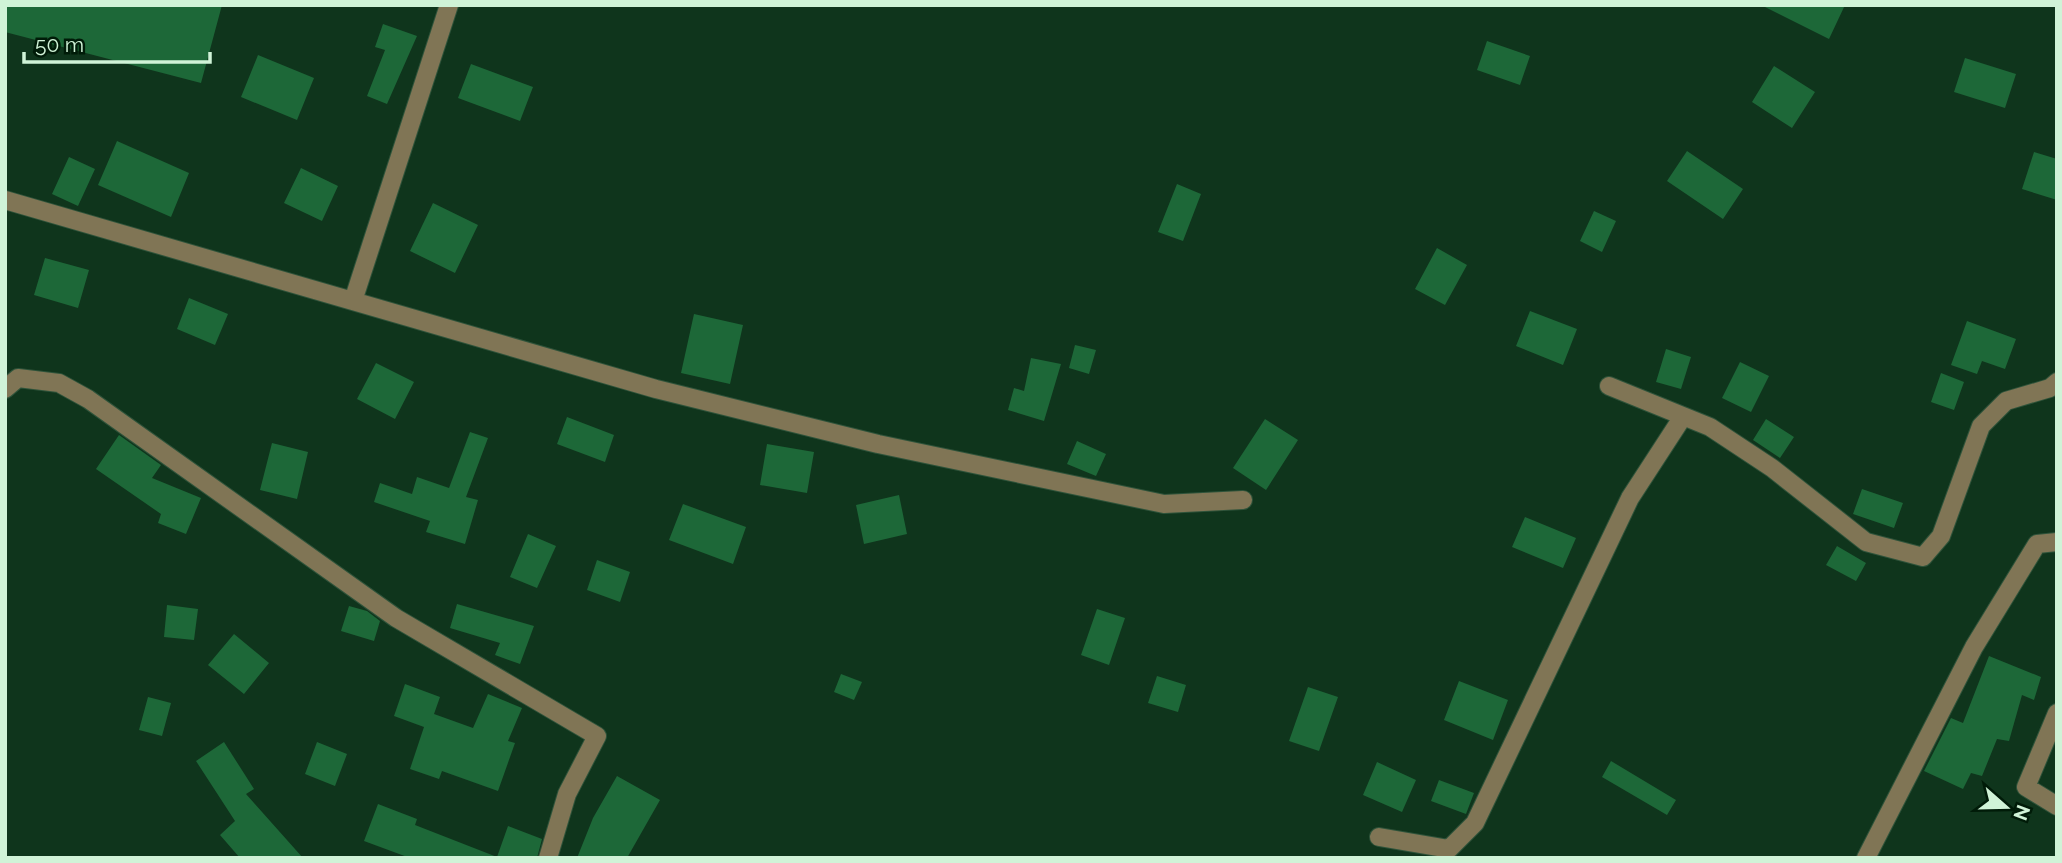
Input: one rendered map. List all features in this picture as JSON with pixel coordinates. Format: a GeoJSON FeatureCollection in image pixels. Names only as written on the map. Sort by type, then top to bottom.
{"type":"FeatureCollection","features":[{"type":"Feature","properties":{"kind":"street"},"geometry":{"type":"LineString","coordinates":[[353,301],[449,5]]}},
{"type":"Feature","properties":{"kind":"street"},"geometry":{"type":"LineString","coordinates":[[5,200],[656,389],[878,444],[1164,504],[1243,500]]}},
{"type":"Feature","properties":{"kind":"street"},"geometry":{"type":"LineString","coordinates":[[5,389],[18,378],[59,383],[88,399],[396,618],[597,736],[568,794],[548,858]]}},
{"type":"Feature","properties":{"kind":"street"},"geometry":{"type":"LineString","coordinates":[[1609,386],[1682,418],[1710,427],[1772,468],[1866,542],[1923,557],[1941,536],[1981,426],[2006,401],[2050,388],[2057,382]]}},
{"type":"Feature","properties":{"kind":"street"},"geometry":{"type":"LineString","coordinates":[[1379,837],[1449,849],[1475,823],[1630,498],[1682,418]]}},
{"type":"Feature","properties":{"kind":"street"},"geometry":{"type":"LineString","coordinates":[[1866,858],[1974,648],[2037,544],[2057,542]]}},
{"type":"Feature","properties":{"kind":"street"},"geometry":{"type":"LineString","coordinates":[[2057,713],[2026,787],[2057,806]]}},
{"type":"Feature","properties":{"kind":"building"},"geometry":{"type":"Polygon","coordinates":[[[5,5],[222,5],[201,83],[5,32],[5,5]]]}},
{"type":"Feature","properties":{"kind":"building"},"geometry":{"type":"Polygon","coordinates":[[[1761,5],[1845,5],[1829,39],[1761,5]]]}},
{"type":"Feature","properties":{"kind":"building"},"geometry":{"type":"Polygon","coordinates":[[[383,24],[417,36],[387,104],[367,96],[385,50],[375,47],[383,24]]]}},
{"type":"Feature","properties":{"kind":"building"},"geometry":{"type":"Polygon","coordinates":[[[1487,41],[1530,56],[1520,85],[1477,70],[1487,41]]]}},
{"type":"Feature","properties":{"kind":"building"},"geometry":{"type":"Polygon","coordinates":[[[258,55],[314,78],[297,120],[241,97],[258,55]]]}},
{"type":"Feature","properties":{"kind":"building"},"geometry":{"type":"Polygon","coordinates":[[[1965,58],[2016,74],[2005,108],[1954,92],[1965,58]]]}},
{"type":"Feature","properties":{"kind":"building"},"geometry":{"type":"Polygon","coordinates":[[[471,64],[533,87],[520,121],[458,98],[471,64]]]}},
{"type":"Feature","properties":{"kind":"building"},"geometry":{"type":"Polygon","coordinates":[[[1774,66],[1815,92],[1792,128],[1752,102],[1774,66]]]}},
{"type":"Feature","properties":{"kind":"building"},"geometry":{"type":"Polygon","coordinates":[[[117,141],[189,173],[171,217],[98,185],[117,141]]]}},
{"type":"Feature","properties":{"kind":"building"},"geometry":{"type":"Polygon","coordinates":[[[1687,151],[1743,189],[1723,219],[1667,181],[1687,151]]]}},
{"type":"Feature","properties":{"kind":"building"},"geometry":{"type":"Polygon","coordinates":[[[2034,152],[2057,159],[2057,200],[2022,189],[2034,152]]]}},
{"type":"Feature","properties":{"kind":"building"},"geometry":{"type":"Polygon","coordinates":[[[69,157],[95,169],[78,206],[52,194],[69,157]]]}},
{"type":"Feature","properties":{"kind":"building"},"geometry":{"type":"Polygon","coordinates":[[[301,168],[338,186],[322,221],[284,203],[301,168]]]}},
{"type":"Feature","properties":{"kind":"building"},"geometry":{"type":"Polygon","coordinates":[[[1177,184],[1201,194],[1183,241],[1158,232],[1177,184]]]}},
{"type":"Feature","properties":{"kind":"building"},"geometry":{"type":"Polygon","coordinates":[[[433,203],[478,225],[455,273],[410,251],[433,203]]]}},
{"type":"Feature","properties":{"kind":"building"},"geometry":{"type":"Polygon","coordinates":[[[1594,211],[1616,221],[1602,252],[1580,241],[1594,211]]]}},
{"type":"Feature","properties":{"kind":"building"},"geometry":{"type":"Polygon","coordinates":[[[1437,248],[1467,265],[1445,305],[1415,289],[1437,248]]]}},
{"type":"Feature","properties":{"kind":"building"},"geometry":{"type":"Polygon","coordinates":[[[45,258],[89,270],[78,308],[34,295],[45,258]]]}},
{"type":"Feature","properties":{"kind":"building"},"geometry":{"type":"Polygon","coordinates":[[[189,298],[228,314],[215,345],[177,329],[189,298]]]}},
{"type":"Feature","properties":{"kind":"building"},"geometry":{"type":"Polygon","coordinates":[[[1530,311],[1577,329],[1563,365],[1516,346],[1530,311]]]}},
{"type":"Feature","properties":{"kind":"building"},"geometry":{"type":"Polygon","coordinates":[[[694,314],[743,325],[730,384],[681,373],[694,314]]]}},
{"type":"Feature","properties":{"kind":"building"},"geometry":{"type":"Polygon","coordinates":[[[1967,321],[2016,339],[2005,369],[1982,361],[1977,374],[1951,365],[1967,321]]]}},
{"type":"Feature","properties":{"kind":"building"},"geometry":{"type":"Polygon","coordinates":[[[1075,345],[1096,350],[1089,374],[1069,368],[1075,345]]]}},
{"type":"Feature","properties":{"kind":"building"},"geometry":{"type":"Polygon","coordinates":[[[1666,349],[1691,357],[1681,389],[1656,382],[1666,349]]]}},
{"type":"Feature","properties":{"kind":"building"},"geometry":{"type":"Polygon","coordinates":[[[1031,358],[1061,364],[1044,421],[1008,410],[1014,388],[1024,391],[1031,358]]]}},
{"type":"Feature","properties":{"kind":"building"},"geometry":{"type":"Polygon","coordinates":[[[1740,362],[1769,376],[1751,412],[1722,398],[1740,362]]]}},
{"type":"Feature","properties":{"kind":"building"},"geometry":{"type":"Polygon","coordinates":[[[376,363],[414,382],[395,419],[357,399],[376,363]]]}},
{"type":"Feature","properties":{"kind":"building"},"geometry":{"type":"Polygon","coordinates":[[[1941,373],[1964,382],[1954,410],[1931,402],[1941,373]]]}},
{"type":"Feature","properties":{"kind":"building"},"geometry":{"type":"Polygon","coordinates":[[[567,417],[614,435],[605,462],[557,444],[567,417]]]}},
{"type":"Feature","properties":{"kind":"building"},"geometry":{"type":"Polygon","coordinates":[[[1265,419],[1298,440],[1266,490],[1233,468],[1265,419]]]}},
{"type":"Feature","properties":{"kind":"building"},"geometry":{"type":"Polygon","coordinates":[[[1766,419],[1794,437],[1780,458],[1753,440],[1766,419]]]}},
{"type":"Feature","properties":{"kind":"building"},"geometry":{"type":"Polygon","coordinates":[[[470,432],[488,438],[466,497],[478,500],[465,544],[426,532],[430,521],[374,502],[380,483],[412,494],[417,477],[449,488],[470,432]]]}},
{"type":"Feature","properties":{"kind":"building"},"geometry":{"type":"Polygon","coordinates":[[[119,435],[161,465],[152,478],[201,498],[186,534],[158,523],[161,514],[96,469],[119,435]]]}},
{"type":"Feature","properties":{"kind":"building"},"geometry":{"type":"Polygon","coordinates":[[[1077,441],[1106,454],[1096,476],[1067,464],[1077,441]]]}},
{"type":"Feature","properties":{"kind":"building"},"geometry":{"type":"Polygon","coordinates":[[[272,443],[308,452],[297,499],[260,490],[272,443]]]}},
{"type":"Feature","properties":{"kind":"building"},"geometry":{"type":"Polygon","coordinates":[[[767,444],[814,452],[807,493],[760,485],[767,444]]]}},
{"type":"Feature","properties":{"kind":"building"},"geometry":{"type":"Polygon","coordinates":[[[1862,489],[1903,503],[1894,528],[1853,514],[1862,489]]]}},
{"type":"Feature","properties":{"kind":"building"},"geometry":{"type":"Polygon","coordinates":[[[899,495],[907,534],[864,544],[856,505],[899,495]]]}},
{"type":"Feature","properties":{"kind":"building"},"geometry":{"type":"Polygon","coordinates":[[[683,504],[746,527],[733,564],[669,540],[683,504]]]}},
{"type":"Feature","properties":{"kind":"building"},"geometry":{"type":"Polygon","coordinates":[[[1525,517],[1576,538],[1563,568],[1512,547],[1525,517]]]}},
{"type":"Feature","properties":{"kind":"building"},"geometry":{"type":"Polygon","coordinates":[[[528,534],[556,546],[537,588],[510,577],[528,534]]]}},
{"type":"Feature","properties":{"kind":"building"},"geometry":{"type":"Polygon","coordinates":[[[1837,546],[1866,563],[1856,581],[1826,565],[1837,546]]]}},
{"type":"Feature","properties":{"kind":"building"},"geometry":{"type":"Polygon","coordinates":[[[597,560],[630,572],[620,602],[587,590],[597,560]]]}},
{"type":"Feature","properties":{"kind":"building"},"geometry":{"type":"Polygon","coordinates":[[[457,604],[534,626],[520,664],[495,655],[500,643],[450,628],[457,604]]]}},
{"type":"Feature","properties":{"kind":"building"},"geometry":{"type":"Polygon","coordinates":[[[167,605],[198,609],[194,640],[164,637],[167,605]]]}},
{"type":"Feature","properties":{"kind":"building"},"geometry":{"type":"Polygon","coordinates":[[[349,606],[367,611],[380,621],[374,641],[341,631],[349,606]]]}},
{"type":"Feature","properties":{"kind":"building"},"geometry":{"type":"Polygon","coordinates":[[[1097,609],[1125,618],[1109,665],[1081,655],[1097,609]]]}},
{"type":"Feature","properties":{"kind":"building"},"geometry":{"type":"Polygon","coordinates":[[[234,634],[269,663],[244,694],[208,665],[234,634]]]}},
{"type":"Feature","properties":{"kind":"building"},"geometry":{"type":"Polygon","coordinates":[[[1989,656],[2041,677],[2034,700],[2022,695],[2009,741],[1997,739],[1982,776],[1971,773],[1963,789],[1924,771],[1951,718],[1963,723],[1989,656]]]}},
{"type":"Feature","properties":{"kind":"building"},"geometry":{"type":"Polygon","coordinates":[[[841,674],[862,682],[854,700],[834,692],[841,674]]]}},
{"type":"Feature","properties":{"kind":"building"},"geometry":{"type":"Polygon","coordinates":[[[1157,676],[1186,685],[1178,712],[1148,703],[1157,676]]]}},
{"type":"Feature","properties":{"kind":"building"},"geometry":{"type":"Polygon","coordinates":[[[1459,681],[1508,700],[1493,740],[1444,720],[1459,681]]]}},
{"type":"Feature","properties":{"kind":"building"},"geometry":{"type":"Polygon","coordinates":[[[405,684],[440,697],[434,714],[473,728],[488,694],[522,708],[508,741],[515,743],[498,791],[442,771],[439,779],[410,769],[424,727],[394,716],[405,684]]]}},
{"type":"Feature","properties":{"kind":"building"},"geometry":{"type":"Polygon","coordinates":[[[1308,687],[1338,697],[1319,751],[1289,741],[1308,687]]]}},
{"type":"Feature","properties":{"kind":"building"},"geometry":{"type":"Polygon","coordinates":[[[148,697],[171,703],[162,736],[139,730],[148,697]]]}},
{"type":"Feature","properties":{"kind":"building"},"geometry":{"type":"Polygon","coordinates":[[[224,742],[254,789],[246,794],[303,858],[240,858],[220,835],[235,821],[196,761],[224,742]]]}},
{"type":"Feature","properties":{"kind":"building"},"geometry":{"type":"Polygon","coordinates":[[[317,742],[347,754],[335,786],[305,774],[317,742]]]}},
{"type":"Feature","properties":{"kind":"building"},"geometry":{"type":"Polygon","coordinates":[[[1611,761],[1676,800],[1667,815],[1602,777],[1611,761]]]}},
{"type":"Feature","properties":{"kind":"building"},"geometry":{"type":"Polygon","coordinates":[[[1377,762],[1416,780],[1402,812],[1363,795],[1377,762]]]}},
{"type":"Feature","properties":{"kind":"building"},"geometry":{"type":"Polygon","coordinates":[[[617,776],[660,800],[627,858],[577,858],[593,818],[617,776]]]}},
{"type":"Feature","properties":{"kind":"building"},"geometry":{"type":"Polygon","coordinates":[[[1439,780],[1474,793],[1466,814],[1431,801],[1439,780]]]}},
{"type":"Feature","properties":{"kind":"building"},"geometry":{"type":"Polygon","coordinates":[[[378,804],[417,819],[415,825],[497,857],[508,826],[542,839],[537,858],[410,858],[364,841],[378,804]]]}}]}
